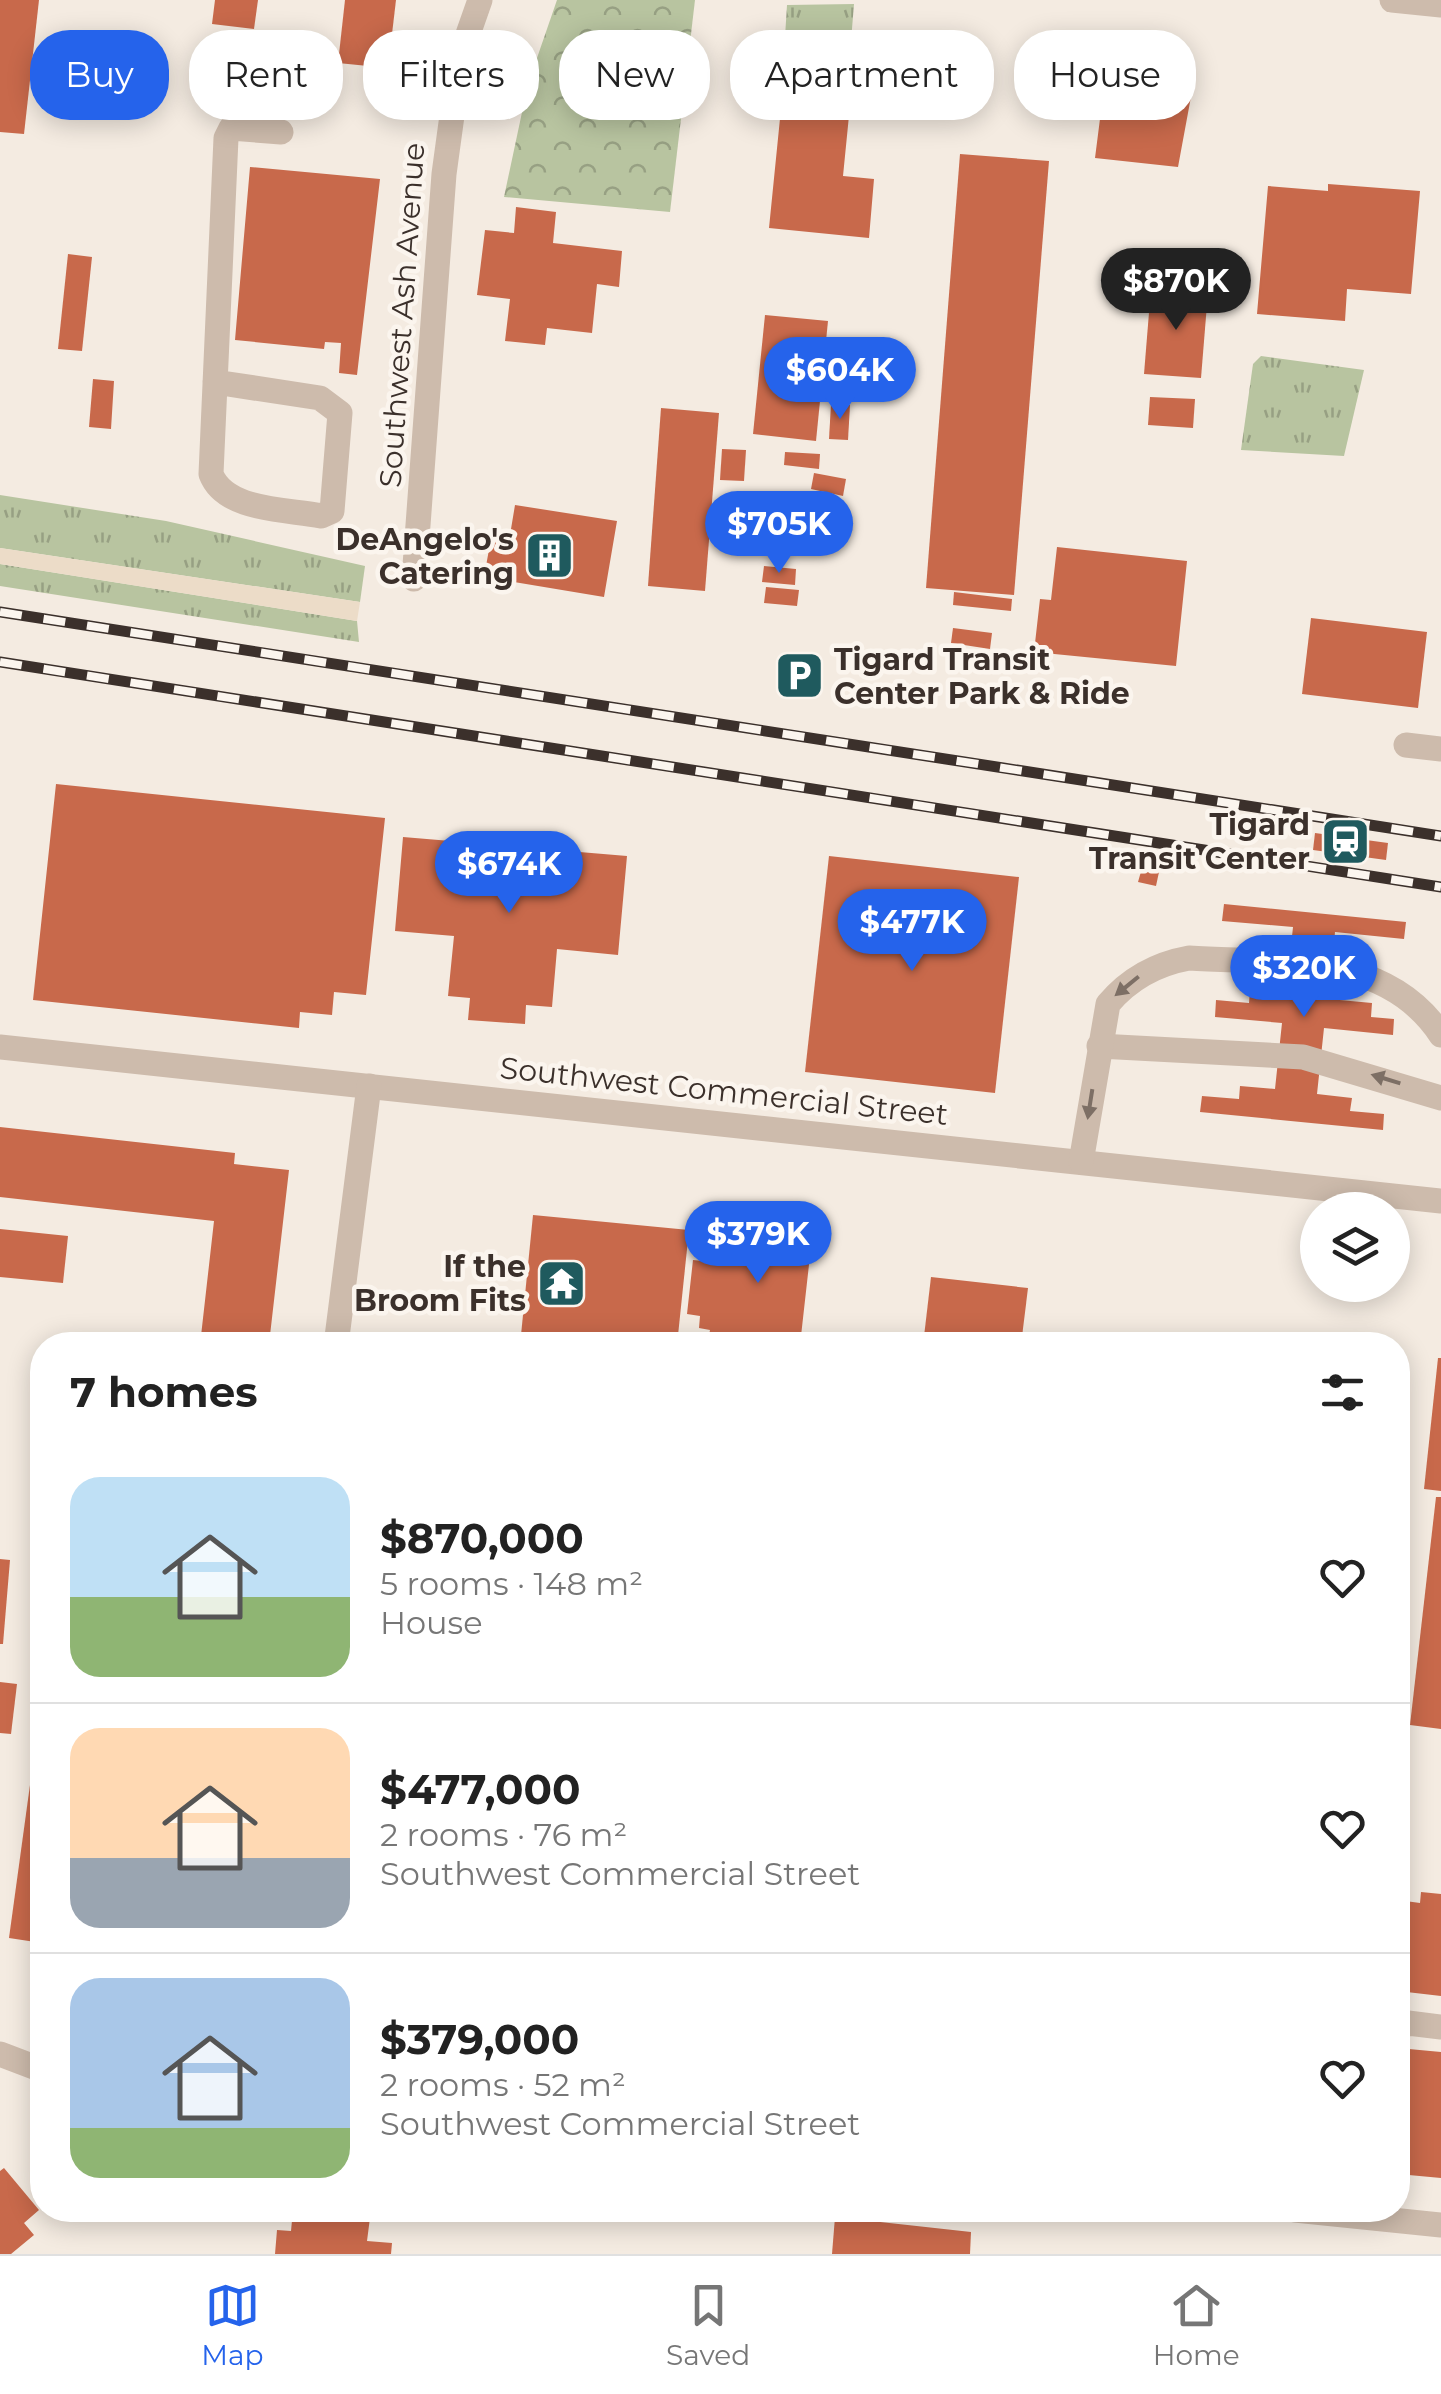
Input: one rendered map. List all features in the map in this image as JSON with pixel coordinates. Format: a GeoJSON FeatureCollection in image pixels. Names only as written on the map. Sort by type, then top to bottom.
{"type":"FeatureCollection","features":[{"type":"Feature","properties":{"kind":"street","name":"Southwest Ash Avenue"},"geometry":{"type":"LineString","coordinates":[[414,578],[450,116],[460,57],[480,0]]}},
{"type":"Feature","properties":{"kind":"street"},"geometry":{"type":"LineString","coordinates":[[1392,0],[1441,5]]}},
{"type":"Feature","properties":{"kind":"street"},"geometry":{"type":"LineString","coordinates":[[215,382],[320,398],[340,413],[332,511],[321,516],[231,498],[217,490],[210,474],[226,138],[231,128],[244,126],[281,132]]}},
{"type":"Feature","properties":{"kind":"street"},"geometry":{"type":"LineString","coordinates":[[1406,745],[1441,750]]}},
{"type":"Feature","properties":{"kind":"street"},"geometry":{"type":"LineString","coordinates":[[1081,1162],[1108,1004],[1124,984],[1171,961],[1189,958],[1361,972],[1411,998],[1441,1034]]}},
{"type":"Feature","properties":{"kind":"street"},"geometry":{"type":"LineString","coordinates":[[1099,1046],[1303,1057],[1441,1098]]}},
{"type":"Feature","properties":{"kind":"street","name":"Southwest Commercial Street"},"geometry":{"type":"LineString","coordinates":[[0,1047],[1441,1202]]}},
{"type":"Feature","properties":{"kind":"street"},"geometry":{"type":"LineString","coordinates":[[338,1332],[369,1086]]}},
{"type":"Feature","properties":{"kind":"street"},"geometry":{"type":"LineString","coordinates":[[1410,2024],[1441,2026]]}},
{"type":"Feature","properties":{"kind":"street"},"geometry":{"type":"LineString","coordinates":[[0,2054],[30,2065]]}},
{"type":"Feature","properties":{"kind":"street"},"geometry":{"type":"LineString","coordinates":[[1410,2222],[1441,2225]]}},
{"type":"Feature","properties":{"kind":"green space"},"geometry":{"type":"Polygon","coordinates":[[[557,0],[695,0],[691,30],[559,30],[559,120],[681,120],[670,212],[504,197],[520,120],[539,120],[539,52],[557,0]]]}},
{"type":"Feature","properties":{"kind":"green space"},"geometry":{"type":"Polygon","coordinates":[[[854,4],[852,30],[785,30],[787,5],[854,4]]]}},
{"type":"Feature","properties":{"kind":"green space"},"geometry":{"type":"Polygon","coordinates":[[[1261,356],[1364,370],[1344,456],[1241,450],[1253,364],[1261,356]]]}},
{"type":"Feature","properties":{"kind":"green space"},"geometry":{"type":"Polygon","coordinates":[[[0,495],[166,521],[365,566],[360,602],[0,548],[0,495]]]}},
{"type":"Feature","properties":{"kind":"green space"},"geometry":{"type":"Polygon","coordinates":[[[0,564],[357,621],[359,642],[0,586],[0,564]]]}},
{"type":"Feature","properties":{"kind":"shaded area"},"geometry":{"type":"Polygon","coordinates":[[[0,548],[360,602],[357,621],[0,564],[0,548]]]}},
{"type":"Feature","properties":{"kind":"building"},"geometry":{"type":"Polygon","coordinates":[[[0,0],[39,0],[36,30],[30,30],[24,134],[0,132],[0,0]]]}},
{"type":"Feature","properties":{"kind":"building"},"geometry":{"type":"Polygon","coordinates":[[[215,0],[258,0],[254,29],[212,24],[215,0]]]}},
{"type":"Feature","properties":{"kind":"building"},"geometry":{"type":"Polygon","coordinates":[[[345,0],[396,0],[392,30],[363,30],[363,66],[343,64],[345,0]]]}},
{"type":"Feature","properties":{"kind":"building"},"geometry":{"type":"Polygon","coordinates":[[[780,120],[849,120],[843,176],[874,179],[869,238],[769,228],[780,120]]]}},
{"type":"Feature","properties":{"kind":"building"},"geometry":{"type":"Polygon","coordinates":[[[1100,120],[1187,120],[1178,167],[1095,158],[1100,120]]]}},
{"type":"Feature","properties":{"kind":"building"},"geometry":{"type":"Polygon","coordinates":[[[960,154],[1049,161],[1014,595],[926,588],[960,154]]]}},
{"type":"Feature","properties":{"kind":"building"},"geometry":{"type":"Polygon","coordinates":[[[250,167],[380,179],[357,375],[339,373],[341,343],[325,342],[324,349],[235,340],[250,167]]]}},
{"type":"Feature","properties":{"kind":"building"},"geometry":{"type":"Polygon","coordinates":[[[1328,184],[1420,191],[1411,294],[1347,289],[1345,321],[1257,314],[1268,186],[1328,191],[1328,184]]]}},
{"type":"Feature","properties":{"kind":"building"},"geometry":{"type":"Polygon","coordinates":[[[516,207],[556,212],[553,243],[622,251],[619,287],[597,284],[592,333],[547,328],[545,345],[505,341],[510,299],[477,295],[485,230],[514,233],[516,207]]]}},
{"type":"Feature","properties":{"kind":"building"},"geometry":{"type":"Polygon","coordinates":[[[68,254],[92,257],[82,351],[58,349],[68,254]]]}},
{"type":"Feature","properties":{"kind":"building"},"geometry":{"type":"Polygon","coordinates":[[[1151,288],[1208,292],[1201,378],[1144,374],[1151,288]]]}},
{"type":"Feature","properties":{"kind":"building"},"geometry":{"type":"Polygon","coordinates":[[[765,315],[828,321],[816,441],[753,434],[765,315]]]}},
{"type":"Feature","properties":{"kind":"building"},"geometry":{"type":"Polygon","coordinates":[[[93,379],[114,381],[111,429],[89,427],[93,379]]]}},
{"type":"Feature","properties":{"kind":"building"},"geometry":{"type":"Polygon","coordinates":[[[1150,397],[1195,399],[1193,428],[1148,425],[1150,397]]]}},
{"type":"Feature","properties":{"kind":"building"},"geometry":{"type":"Polygon","coordinates":[[[831,404],[850,405],[848,440],[829,439],[831,404]]]}},
{"type":"Feature","properties":{"kind":"building"},"geometry":{"type":"Polygon","coordinates":[[[661,408],[719,413],[705,591],[648,586],[661,408]]]}},
{"type":"Feature","properties":{"kind":"building"},"geometry":{"type":"Polygon","coordinates":[[[722,449],[746,450],[744,481],[720,480],[722,449]]]}},
{"type":"Feature","properties":{"kind":"building"},"geometry":{"type":"Polygon","coordinates":[[[785,452],[820,454],[819,469],[784,465],[785,452]]]}},
{"type":"Feature","properties":{"kind":"building"},"geometry":{"type":"Polygon","coordinates":[[[814,473],[846,479],[843,496],[811,489],[814,473]]]}},
{"type":"Feature","properties":{"kind":"building"},"geometry":{"type":"Polygon","coordinates":[[[818,495],[841,500],[838,516],[814,511],[818,495]]]}},
{"type":"Feature","properties":{"kind":"building","name":"DeAngelo's Catering"},"geometry":{"type":"Polygon","coordinates":[[[515,505],[617,521],[604,597],[484,577],[492,533],[510,535],[515,505]]]}},
{"type":"Feature","properties":{"kind":"building"},"geometry":{"type":"Polygon","coordinates":[[[1057,547],[1187,561],[1176,666],[1034,652],[1040,599],[1051,600],[1057,547]]]}},
{"type":"Feature","properties":{"kind":"building"},"geometry":{"type":"Polygon","coordinates":[[[764,566],[796,569],[795,585],[762,582],[764,566]]]}},
{"type":"Feature","properties":{"kind":"building"},"geometry":{"type":"Polygon","coordinates":[[[766,587],[799,590],[797,606],[764,603],[766,587]]]}},
{"type":"Feature","properties":{"kind":"building"},"geometry":{"type":"Polygon","coordinates":[[[954,592],[1012,599],[1011,611],[953,605],[954,592]]]}},
{"type":"Feature","properties":{"kind":"building"},"geometry":{"type":"Polygon","coordinates":[[[1311,618],[1427,632],[1418,708],[1302,694],[1311,618]]]}},
{"type":"Feature","properties":{"kind":"building"},"geometry":{"type":"Polygon","coordinates":[[[953,628],[992,633],[990,649],[951,643],[953,628]]]}},
{"type":"Feature","properties":{"kind":"building"},"geometry":{"type":"Polygon","coordinates":[[[56,784],[385,818],[366,995],[334,992],[332,1015],[300,1012],[299,1028],[33,1000],[56,784]]]}},
{"type":"Feature","properties":{"kind":"building"},"geometry":{"type":"Polygon","coordinates":[[[1315,833],[1388,843],[1386,860],[1313,850],[1315,833]]]}},
{"type":"Feature","properties":{"kind":"building"},"geometry":{"type":"Polygon","coordinates":[[[403,837],[627,856],[618,955],[557,949],[552,1007],[526,1005],[525,1024],[468,1020],[470,998],[448,996],[454,936],[395,931],[403,837]]]}},
{"type":"Feature","properties":{"kind":"building"},"geometry":{"type":"Polygon","coordinates":[[[829,856],[1019,877],[995,1093],[805,1072],[829,856]]]}},
{"type":"Feature","properties":{"kind":"building"},"geometry":{"type":"Polygon","coordinates":[[[1142,868],[1159,872],[1156,886],[1138,882],[1142,868]]]}},
{"type":"Feature","properties":{"kind":"building"},"geometry":{"type":"Polygon","coordinates":[[[1224,904],[1406,922],[1404,939],[1335,932],[1329,999],[1372,1003],[1371,1017],[1394,1019],[1393,1035],[1324,1028],[1317,1094],[1352,1098],[1350,1111],[1384,1114],[1383,1130],[1200,1112],[1202,1096],[1239,1099],[1240,1086],[1275,1089],[1282,1023],[1215,1017],[1216,1000],[1249,1003],[1250,990],[1286,994],[1293,927],[1222,921],[1224,904]]]}},
{"type":"Feature","properties":{"kind":"building"},"geometry":{"type":"Polygon","coordinates":[[[0,1127],[235,1153],[234,1164],[289,1170],[270,1332],[201,1332],[214,1221],[0,1197],[0,1127]]]}},
{"type":"Feature","properties":{"kind":"building"},"geometry":{"type":"Polygon","coordinates":[[[758,1213],[814,1220],[801,1332],[710,1332],[699,1328],[700,1316],[687,1314],[693,1260],[751,1266],[758,1213]]]}},
{"type":"Feature","properties":{"kind":"building"},"geometry":{"type":"Polygon","coordinates":[[[533,1215],[689,1230],[678,1332],[521,1332],[533,1215]]]}},
{"type":"Feature","properties":{"kind":"building"},"geometry":{"type":"Polygon","coordinates":[[[0,1229],[68,1236],[63,1283],[0,1277],[0,1229]]]}},
{"type":"Feature","properties":{"kind":"building"},"geometry":{"type":"Polygon","coordinates":[[[931,1277],[1028,1288],[1023,1332],[925,1332],[931,1277]]]}},
{"type":"Feature","properties":{"kind":"building"},"geometry":{"type":"Polygon","coordinates":[[[1441,1358],[1441,1491],[1424,1489],[1441,1358]]]}},
{"type":"Feature","properties":{"kind":"building"},"geometry":{"type":"Polygon","coordinates":[[[1436,1497],[1441,1497],[1441,1729],[1410,1725],[1436,1497]]]}},
{"type":"Feature","properties":{"kind":"building"},"geometry":{"type":"Polygon","coordinates":[[[0,1559],[10,1560],[3,1644],[0,1644],[0,1559]]]}},
{"type":"Feature","properties":{"kind":"building"},"geometry":{"type":"Polygon","coordinates":[[[0,1682],[17,1684],[11,1734],[0,1733],[0,1682]]]}},
{"type":"Feature","properties":{"kind":"building"},"geometry":{"type":"Polygon","coordinates":[[[30,1785],[30,1941],[9,1938],[30,1785]]]}},
{"type":"Feature","properties":{"kind":"building"},"geometry":{"type":"Polygon","coordinates":[[[1421,1892],[1441,1894],[1441,1996],[1410,1992],[1410,1902],[1420,1903],[1421,1892]]]}},
{"type":"Feature","properties":{"kind":"building"},"geometry":{"type":"Polygon","coordinates":[[[1410,2049],[1441,2052],[1441,2178],[1410,2175],[1410,2049]]]}},
{"type":"Feature","properties":{"kind":"building"},"geometry":{"type":"Polygon","coordinates":[[[4,2168],[30,2199],[30,2218],[24,2223],[34,2235],[11,2254],[0,2254],[0,2171],[4,2168]]]}},
{"type":"Feature","properties":{"kind":"building"},"geometry":{"type":"Polygon","coordinates":[[[292,2222],[369,2222],[367,2241],[392,2243],[391,2254],[275,2254],[277,2230],[291,2231],[292,2222]]]}},
{"type":"Feature","properties":{"kind":"building"},"geometry":{"type":"Polygon","coordinates":[[[835,2222],[880,2222],[971,2232],[970,2254],[832,2254],[835,2222]]]}},
{"type":"Feature","properties":{"kind":"railway"},"geometry":{"type":"LineString","coordinates":[[0,612],[1441,836]]}},
{"type":"Feature","properties":{"kind":"railway"},"geometry":{"type":"LineString","coordinates":[[0,662],[1441,887]]}},
{"type":"Feature","properties":{"kind":"place","name":"DeAngelo's Catering"},"geometry":{"type":"Point","coordinates":[549,556]}},
{"type":"Feature","properties":{"kind":"place","name":"Tigard Transit Center Park & Ride"},"geometry":{"type":"Point","coordinates":[799,676]}},
{"type":"Feature","properties":{"kind":"place","name":"Tigard Transit Center"},"geometry":{"type":"Point","coordinates":[1345,841]}},
{"type":"Feature","properties":{"kind":"place","name":"If the Broom Fits"},"geometry":{"type":"Point","coordinates":[561,1283]}}]}
